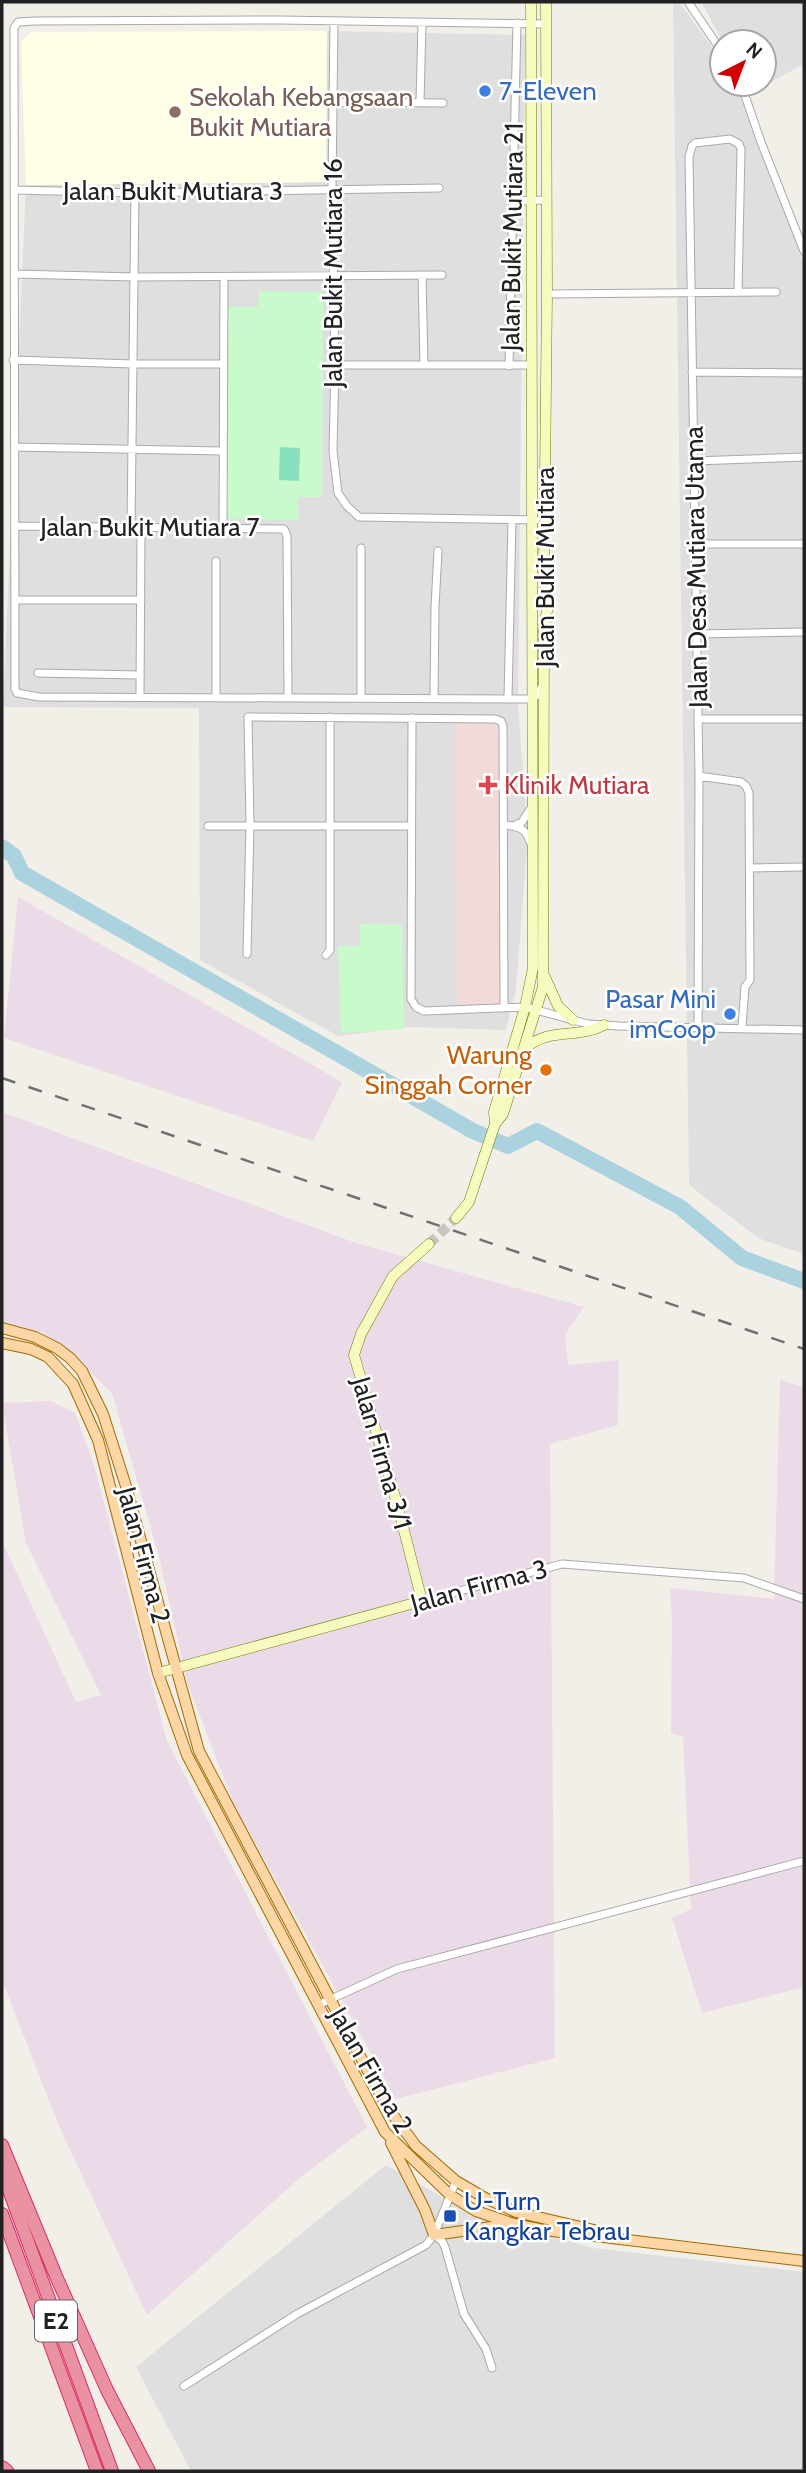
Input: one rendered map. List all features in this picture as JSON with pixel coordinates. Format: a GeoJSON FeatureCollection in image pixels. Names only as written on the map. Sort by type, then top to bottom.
{"type":"FeatureCollection","features":[{"type":"Feature","properties":{"kind":"highway"},"geometry":{"type":"LineString","coordinates":[[2,2145],[56,2277],[107,2390],[149,2471]]}},
{"type":"Feature","properties":{"kind":"highway","name":"E2"},"geometry":{"type":"LineString","coordinates":[[2,2171],[113,2471]]}},
{"type":"Feature","properties":{"kind":"highway","name":"E2"},"geometry":{"type":"LineString","coordinates":[[2,2214],[97,2471]]}},
{"type":"Feature","properties":{"kind":"highway"},"geometry":{"type":"LineString","coordinates":[[2,2467],[7,2471]]}},
{"type":"Feature","properties":{"kind":"main road","name":"Jalan Firma 2"},"geometry":{"type":"LineString","coordinates":[[2,1328],[35,1337],[57,1348],[82,1371],[103,1414],[125,1483],[199,1751],[387,2108],[416,2146],[456,2180],[485,2198],[516,2212],[641,2241]]}},
{"type":"Feature","properties":{"kind":"main road","name":"Jalan Firma 2"},"geometry":{"type":"LineString","coordinates":[[2,1343],[31,1349],[48,1357],[74,1384],[98,1440],[158,1673],[187,1755],[385,2132],[450,2195],[476,2211],[514,2224],[544,2230],[641,2241]]}},
{"type":"Feature","properties":{"kind":"main road"},"geometry":{"type":"LineString","coordinates":[[385,2132],[425,2210],[434,2235],[514,2224]]}},
{"type":"Feature","properties":{"kind":"main road"},"geometry":{"type":"LineString","coordinates":[[641,2241],[804,2261]]}},
{"type":"Feature","properties":{"kind":"street","name":"Jalan Bukit Mutiara"},"geometry":{"type":"LineString","coordinates":[[531,2],[533,365],[538,520],[547,611],[544,627],[544,973],[543,987],[531,1009]]}},
{"type":"Feature","properties":{"kind":"street","name":"Jalan Bukit Mutiara"},"geometry":{"type":"LineString","coordinates":[[495,1124],[503,1114],[524,1049],[531,1009],[533,968],[533,699],[547,294],[546,2]]}},
{"type":"Feature","properties":{"kind":"street"},"geometry":{"type":"LineString","coordinates":[[688,2],[708,31]]}},
{"type":"Feature","properties":{"kind":"street"},"geometry":{"type":"LineString","coordinates":[[533,699],[39,697],[17,693],[13,360],[14,29],[18,22],[35,21],[546,24]]}},
{"type":"Feature","properties":{"kind":"street","name":"Jalan Bukit Mutiara 16"},"geometry":{"type":"LineString","coordinates":[[334,21],[333,451],[338,493],[359,517],[512,520]]}},
{"type":"Feature","properties":{"kind":"street"},"geometry":{"type":"LineString","coordinates":[[420,102],[422,22]]}},
{"type":"Feature","properties":{"kind":"street","name":"Jalan Bukit Mutiara 21"},"geometry":{"type":"LineString","coordinates":[[509,366],[517,23]]}},
{"type":"Feature","properties":{"kind":"street"},"geometry":{"type":"LineString","coordinates":[[746,98],[804,251]]}},
{"type":"Feature","properties":{"kind":"street"},"geometry":{"type":"LineString","coordinates":[[333,102],[443,103]]}},
{"type":"Feature","properties":{"kind":"street","name":"Jalan Desa Mutiara Utama"},"geometry":{"type":"LineString","coordinates":[[698,1028],[699,776],[690,150],[695,143],[730,139],[739,144],[741,149],[738,292]]}},
{"type":"Feature","properties":{"kind":"street","name":"Jalan Bukit Mutiara 3"},"geometry":{"type":"LineString","coordinates":[[15,190],[135,193],[439,188]]}},
{"type":"Feature","properties":{"kind":"street"},"geometry":{"type":"LineString","coordinates":[[131,527],[135,193]]}},
{"type":"Feature","properties":{"kind":"street"},"geometry":{"type":"LineString","coordinates":[[513,201],[547,200]]}},
{"type":"Feature","properties":{"kind":"street"},"geometry":{"type":"LineString","coordinates":[[14,274],[135,277],[442,275]]}},
{"type":"Feature","properties":{"kind":"street"},"geometry":{"type":"LineString","coordinates":[[422,275],[424,365]]}},
{"type":"Feature","properties":{"kind":"street"},"geometry":{"type":"LineString","coordinates":[[223,530],[224,276]]}},
{"type":"Feature","properties":{"kind":"street"},"geometry":{"type":"LineString","coordinates":[[532,282],[541,292],[547,294],[776,292]]}},
{"type":"Feature","properties":{"kind":"street"},"geometry":{"type":"LineString","coordinates":[[532,312],[540,298],[547,294]]}},
{"type":"Feature","properties":{"kind":"street"},"geometry":{"type":"LineString","coordinates":[[13,360],[222,364]]}},
{"type":"Feature","properties":{"kind":"street"},"geometry":{"type":"LineString","coordinates":[[335,365],[533,365]]}},
{"type":"Feature","properties":{"kind":"street"},"geometry":{"type":"LineString","coordinates":[[692,372],[804,373]]}},
{"type":"Feature","properties":{"kind":"street"},"geometry":{"type":"LineString","coordinates":[[15,447],[132,451],[222,450]]}},
{"type":"Feature","properties":{"kind":"street"},"geometry":{"type":"LineString","coordinates":[[694,461],[804,457]]}},
{"type":"Feature","properties":{"kind":"street"},"geometry":{"type":"LineString","coordinates":[[508,698],[512,520],[538,520]]}},
{"type":"Feature","properties":{"kind":"street","name":"Jalan Bukit Mutiara 7"},"geometry":{"type":"LineString","coordinates":[[16,526],[284,529],[287,536],[288,697]]}},
{"type":"Feature","properties":{"kind":"street"},"geometry":{"type":"LineString","coordinates":[[140,697],[141,527]]}},
{"type":"Feature","properties":{"kind":"street"},"geometry":{"type":"LineString","coordinates":[[695,544],[804,544]]}},
{"type":"Feature","properties":{"kind":"street"},"geometry":{"type":"LineString","coordinates":[[361,548],[361,698]]}},
{"type":"Feature","properties":{"kind":"street"},"geometry":{"type":"LineString","coordinates":[[434,698],[438,551]]}},
{"type":"Feature","properties":{"kind":"street"},"geometry":{"type":"LineString","coordinates":[[216,561],[216,698]]}},
{"type":"Feature","properties":{"kind":"street"},"geometry":{"type":"LineString","coordinates":[[16,600],[141,600]]}},
{"type":"Feature","properties":{"kind":"street"},"geometry":{"type":"LineString","coordinates":[[697,634],[804,632]]}},
{"type":"Feature","properties":{"kind":"street"},"geometry":{"type":"LineString","coordinates":[[38,673],[139,675]]}},
{"type":"Feature","properties":{"kind":"street"},"geometry":{"type":"LineString","coordinates":[[533,699],[542,689],[545,674]]}},
{"type":"Feature","properties":{"kind":"street"},"geometry":{"type":"LineString","coordinates":[[533,699],[542,711],[545,724]]}},
{"type":"Feature","properties":{"kind":"street"},"geometry":{"type":"LineString","coordinates":[[247,954],[250,826],[248,717],[495,719],[501,721],[503,726],[504,1008]]}},
{"type":"Feature","properties":{"kind":"street"},"geometry":{"type":"LineString","coordinates":[[326,955],[330,950],[330,717]]}},
{"type":"Feature","properties":{"kind":"street"},"geometry":{"type":"LineString","coordinates":[[412,718],[411,999],[416,1007],[424,1011],[531,1009],[604,1025],[804,1030]]}},
{"type":"Feature","properties":{"kind":"street"},"geometry":{"type":"LineString","coordinates":[[698,719],[804,719]]}},
{"type":"Feature","properties":{"kind":"street"},"geometry":{"type":"LineString","coordinates":[[699,776],[741,782],[749,793],[750,980],[745,987],[742,1027]]}},
{"type":"Feature","properties":{"kind":"street"},"geometry":{"type":"LineString","coordinates":[[516,825],[527,815],[534,802]]}},
{"type":"Feature","properties":{"kind":"street"},"geometry":{"type":"LineString","coordinates":[[504,825],[516,825],[528,834],[533,850]]}},
{"type":"Feature","properties":{"kind":"street"},"geometry":{"type":"LineString","coordinates":[[208,826],[411,827]]}},
{"type":"Feature","properties":{"kind":"street"},"geometry":{"type":"LineString","coordinates":[[750,867],[804,867]]}},
{"type":"Feature","properties":{"kind":"street"},"geometry":{"type":"LineString","coordinates":[[544,973],[558,1006],[573,1020]]}},
{"type":"Feature","properties":{"kind":"street"},"geometry":{"type":"LineString","coordinates":[[456,1218],[468,1202],[495,1124],[494,1112],[531,1009]]}},
{"type":"Feature","properties":{"kind":"street"},"geometry":{"type":"LineString","coordinates":[[524,1049],[545,1035],[592,1031],[604,1025]]}},
{"type":"Feature","properties":{"kind":"street","name":"Jalan Firma 3/1"},"geometry":{"type":"LineString","coordinates":[[422,1601],[354,1355],[360,1334],[394,1276],[429,1244]]}},
{"type":"Feature","properties":{"kind":"street","name":"Jalan Firma 3"},"geometry":{"type":"LineString","coordinates":[[158,1673],[562,1564],[744,1578],[804,1599]]}},
{"type":"Feature","properties":{"kind":"street"},"geometry":{"type":"LineString","coordinates":[[318,2005],[397,1969],[804,1861]]}},
{"type":"Feature","properties":{"kind":"street"},"geometry":{"type":"LineString","coordinates":[[184,2386],[297,2314],[419,2250],[434,2235],[456,2180]]}},
{"type":"Feature","properties":{"kind":"street"},"geometry":{"type":"LineString","coordinates":[[434,2235],[445,2247],[464,2314],[486,2349],[492,2368]]}},
{"type":"Feature","properties":{"kind":"shaded area"},"geometry":{"type":"Polygon","coordinates":[[[673,2],[679,2],[708,42],[708,98],[741,98],[804,264],[804,1254],[758,1238],[689,1185],[673,2]]]}},
{"type":"Feature","properties":{"kind":"shaded area"},"geometry":{"type":"Polygon","coordinates":[[[701,2],[804,2],[804,64],[778,78],[778,28],[715,28],[701,2]]]}},
{"type":"Feature","properties":{"kind":"shaded area"},"geometry":{"type":"Polygon","coordinates":[[[327,31],[525,35],[518,707],[528,834],[516,989],[506,1030],[411,1027],[338,1036],[200,960],[199,708],[3,707],[26,185],[326,182],[327,31]]]}},
{"type":"Feature","properties":{"kind":"shaded area","name":"Sekolah Kebangsaan Bukit Mutiara"},"geometry":{"type":"Polygon","coordinates":[[[327,31],[326,182],[26,185],[21,42],[31,32],[327,31]]]}},
{"type":"Feature","properties":{"kind":"shaded area"},"geometry":{"type":"Polygon","coordinates":[[[504,721],[507,725],[508,1004],[457,1006],[455,722],[504,721]]]}},
{"type":"Feature","properties":{"kind":"shaded area"},"geometry":{"type":"Polygon","coordinates":[[[18,897],[342,1082],[313,1141],[4,1038],[18,897]]]}},
{"type":"Feature","properties":{"kind":"shaded area"},"geometry":{"type":"Polygon","coordinates":[[[2,1112],[356,1243],[584,1307],[565,1335],[568,1365],[619,1360],[618,1425],[550,1444],[555,2058],[396,2099],[234,1804],[188,1685],[159,1557],[112,1393],[63,1346],[41,1332],[2,1322],[2,1112]]]}},
{"type":"Feature","properties":{"kind":"shaded area"},"geometry":{"type":"Polygon","coordinates":[[[780,1380],[804,1387],[804,1987],[702,2013],[672,1918],[691,1909],[683,1737],[671,1733],[670,1588],[774,1599],[780,1380]]]}},
{"type":"Feature","properties":{"kind":"shaded area"},"geometry":{"type":"Polygon","coordinates":[[[51,1401],[75,1413],[94,1465],[167,1741],[367,2127],[302,2176],[147,2315],[59,2126],[2,1980],[2,1541],[76,1702],[101,1695],[26,1543],[2,1404],[51,1401]]]}},
{"type":"Feature","properties":{"kind":"shaded area"},"geometry":{"type":"Polygon","coordinates":[[[386,2165],[472,2214],[593,2248],[804,2272],[804,2471],[191,2471],[136,2367],[386,2165]]]}},
{"type":"Feature","properties":{"kind":"green space"},"geometry":{"type":"Polygon","coordinates":[[[259,291],[323,292],[322,497],[298,497],[298,520],[227,519],[228,307],[258,307],[259,291]]]}},
{"type":"Feature","properties":{"kind":"green space"},"geometry":{"type":"Polygon","coordinates":[[[280,447],[300,448],[299,481],[279,480],[280,447]]]}},
{"type":"Feature","properties":{"kind":"green space"},"geometry":{"type":"Polygon","coordinates":[[[360,924],[402,925],[404,1029],[341,1033],[338,946],[360,946],[360,924]]]}},
{"type":"Feature","properties":{"kind":"waterway"},"geometry":{"type":"LineString","coordinates":[[2,847],[14,856],[22,873],[473,1131],[508,1146],[537,1131],[680,1207],[742,1258],[804,1281]]}},
{"type":"Feature","properties":{"kind":"tunnel"},"geometry":{"type":"LineString","coordinates":[[429,1244],[456,1218]]}},
{"type":"Feature","properties":{"kind":"railway"},"geometry":{"type":"LineString","coordinates":[[2,1078],[804,1349]]}},
{"type":"Feature","properties":{"kind":"place","name":"7-Eleven"},"geometry":{"type":"Point","coordinates":[485,91]}},
{"type":"Feature","properties":{"kind":"place","name":"Sekolah Kebangsaan Bukit Mutiara"},"geometry":{"type":"Point","coordinates":[175,112]}},
{"type":"Feature","properties":{"kind":"place","name":"Klinik Mutiara"},"geometry":{"type":"Point","coordinates":[488,785]}},
{"type":"Feature","properties":{"kind":"place","name":"Pasar Mini imCoop"},"geometry":{"type":"Point","coordinates":[730,1014]}},
{"type":"Feature","properties":{"kind":"place","name":"Warung Singgah Corner"},"geometry":{"type":"Point","coordinates":[546,1070]}},
{"type":"Feature","properties":{"kind":"place","name":"U-Turn Kangkar Tebrau"},"geometry":{"type":"Point","coordinates":[450,2216]}}]}
